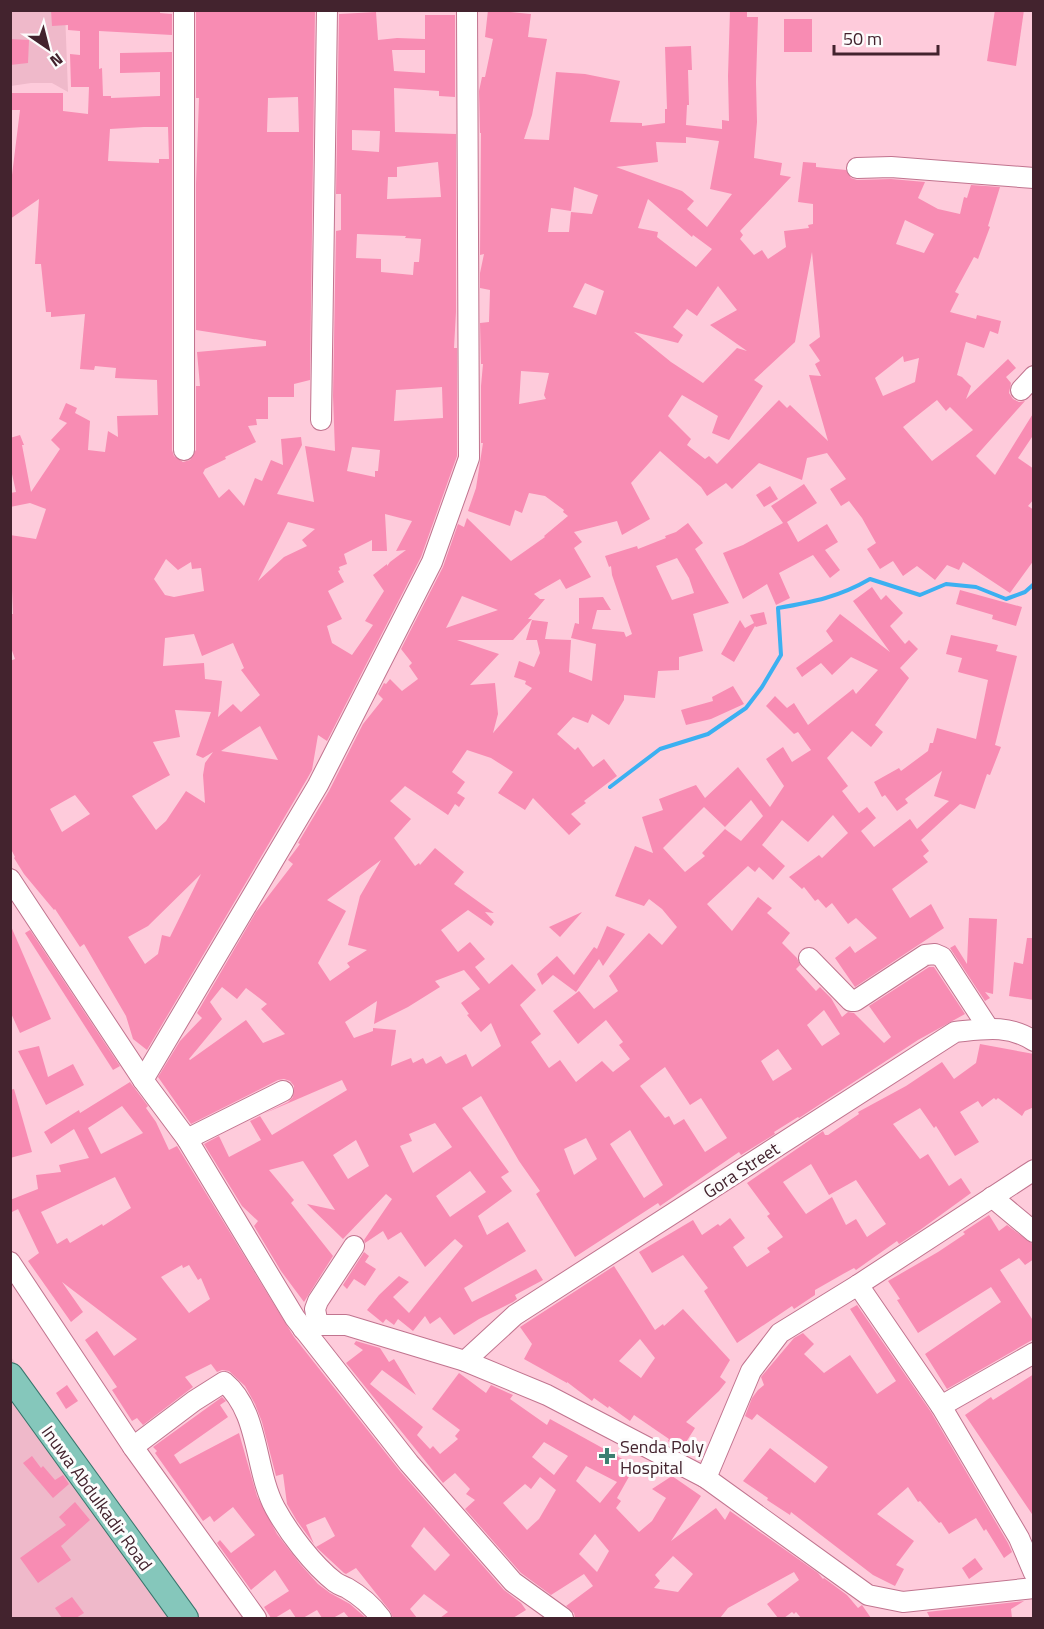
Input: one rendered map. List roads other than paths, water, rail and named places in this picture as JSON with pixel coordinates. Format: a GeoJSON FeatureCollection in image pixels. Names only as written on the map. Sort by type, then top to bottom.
{"type":"FeatureCollection","features":[{"type":"Feature","properties":{"kind":"main road","name":"Inuwa Abdulkadir Road"},"geometry":{"type":"LineString","coordinates":[[10,1376],[185,1618]]}},
{"type":"Feature","properties":{"kind":"street"},"geometry":{"type":"LineString","coordinates":[[184,10],[184,450]]}},
{"type":"Feature","properties":{"kind":"street"},"geometry":{"type":"LineString","coordinates":[[321,420],[327,10]]}},
{"type":"Feature","properties":{"kind":"street"},"geometry":{"type":"LineString","coordinates":[[143,1080],[318,785],[432,562],[470,458],[467,10]]}},
{"type":"Feature","properties":{"kind":"street"},"geometry":{"type":"LineString","coordinates":[[856,168],[891,166],[1034,178]]}},
{"type":"Feature","properties":{"kind":"street"},"geometry":{"type":"LineString","coordinates":[[10,879],[143,1080],[186,1139],[295,1318],[311,1327],[409,1462],[513,1582],[563,1618]]}},
{"type":"Feature","properties":{"kind":"street"},"geometry":{"type":"LineString","coordinates":[[809,958],[851,1001],[855,1001],[925,954],[935,954],[942,957],[989,1029]]}},
{"type":"Feature","properties":{"kind":"street","name":"Gora Street"},"geometry":{"type":"LineString","coordinates":[[465,1360],[515,1315],[955,1032],[989,1029],[1020,1032],[1034,1041]]}},
{"type":"Feature","properties":{"kind":"street"},"geometry":{"type":"LineString","coordinates":[[186,1139],[283,1091]]}},
{"type":"Feature","properties":{"kind":"street"},"geometry":{"type":"LineString","coordinates":[[706,1478],[751,1371],[780,1333],[858,1286],[1034,1170]]}},
{"type":"Feature","properties":{"kind":"street"},"geometry":{"type":"LineString","coordinates":[[992,1197],[1034,1232]]}},
{"type":"Feature","properties":{"kind":"street"},"geometry":{"type":"LineString","coordinates":[[311,1327],[318,1301],[354,1246]]}},
{"type":"Feature","properties":{"kind":"street"},"geometry":{"type":"LineString","coordinates":[[10,1262],[133,1447],[255,1618]]}},
{"type":"Feature","properties":{"kind":"street"},"geometry":{"type":"LineString","coordinates":[[858,1286],[941,1406],[1019,1539],[1034,1573]]}},
{"type":"Feature","properties":{"kind":"street"},"geometry":{"type":"LineString","coordinates":[[311,1327],[346,1325],[465,1360],[547,1395],[706,1478],[868,1595],[903,1602],[1034,1588]]}},
{"type":"Feature","properties":{"kind":"street"},"geometry":{"type":"LineString","coordinates":[[941,1406],[1034,1353]]}},
{"type":"Feature","properties":{"kind":"street"},"geometry":{"type":"LineString","coordinates":[[133,1447],[194,1401],[224,1382],[239,1402],[249,1422],[264,1481],[275,1507],[305,1551],[336,1583],[370,1604],[381,1618]]}},
{"type":"Feature","properties":{"kind":"waterway"},"geometry":{"type":"LineString","coordinates":[[610,787],[660,749],[708,734],[746,708],[781,655],[778,608],[825,598],[870,579],[920,595],[946,584],[976,587],[1006,599],[1025,592],[1034,584]]}},
{"type":"Feature","properties":{"kind":"place","name":"Senda Poly Hospital"},"geometry":{"type":"Point","coordinates":[607,1456]}}]}
